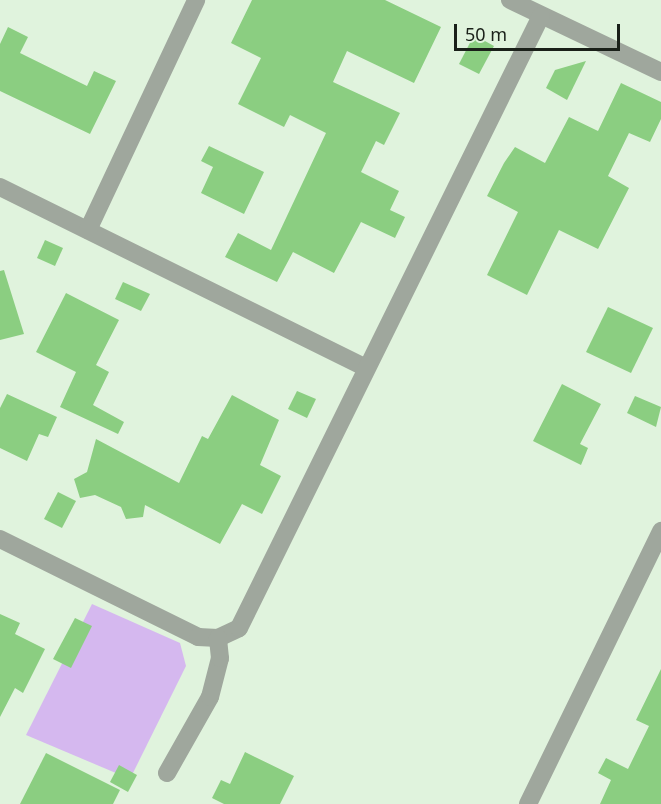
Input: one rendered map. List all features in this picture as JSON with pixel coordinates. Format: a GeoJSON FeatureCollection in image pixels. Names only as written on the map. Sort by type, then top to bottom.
{"type":"FeatureCollection","features":[{"type":"Feature","properties":{"kind":"street"},"geometry":{"type":"LineString","coordinates":[[88,230],[196,0]]}},
{"type":"Feature","properties":{"kind":"street"},"geometry":{"type":"LineString","coordinates":[[510,0],[661,72]]}},
{"type":"Feature","properties":{"kind":"street"},"geometry":{"type":"LineString","coordinates":[[0,539],[198,637],[218,638],[239,628],[252,608],[366,368],[541,16]]}},
{"type":"Feature","properties":{"kind":"street"},"geometry":{"type":"LineString","coordinates":[[0,187],[366,368]]}},
{"type":"Feature","properties":{"kind":"street"},"geometry":{"type":"LineString","coordinates":[[528,804],[661,531]]}},
{"type":"Feature","properties":{"kind":"street"},"geometry":{"type":"LineString","coordinates":[[167,773],[213,688],[218,638]]}},
{"type":"Feature","properties":{"kind":"shaded area"},"geometry":{"type":"Polygon","coordinates":[[[92,604],[180,643],[186,666],[130,779],[26,735],[92,604]]]}},
{"type":"Feature","properties":{"kind":"building"},"geometry":{"type":"Polygon","coordinates":[[[252,0],[385,0],[441,27],[414,83],[347,51],[333,82],[400,113],[384,145],[376,141],[361,172],[399,191],[390,210],[405,217],[395,238],[361,222],[334,273],[293,252],[277,282],[225,257],[238,233],[271,250],[326,133],[290,115],[284,127],[238,104],[261,58],[231,43],[252,0]]]}},
{"type":"Feature","properties":{"kind":"building"},"geometry":{"type":"Polygon","coordinates":[[[8,27],[28,37],[20,53],[87,86],[94,71],[116,81],[90,134],[0,91],[0,44],[8,27]]]}},
{"type":"Feature","properties":{"kind":"building"},"geometry":{"type":"Polygon","coordinates":[[[474,35],[494,46],[479,74],[459,64],[474,35]]]}},
{"type":"Feature","properties":{"kind":"building"},"geometry":{"type":"Polygon","coordinates":[[[586,61],[567,100],[546,88],[555,70],[586,61]]]}},
{"type":"Feature","properties":{"kind":"building"},"geometry":{"type":"Polygon","coordinates":[[[621,83],[661,102],[661,119],[650,142],[629,133],[608,176],[629,188],[598,249],[559,230],[527,295],[487,275],[518,212],[487,196],[515,147],[545,163],[569,117],[598,131],[621,83]]]}},
{"type":"Feature","properties":{"kind":"building"},"geometry":{"type":"Polygon","coordinates":[[[209,146],[264,172],[244,214],[201,193],[213,167],[201,161],[209,146]]]}},
{"type":"Feature","properties":{"kind":"building"},"geometry":{"type":"Polygon","coordinates":[[[45,240],[63,248],[55,266],[37,258],[45,240]]]}},
{"type":"Feature","properties":{"kind":"building"},"geometry":{"type":"Polygon","coordinates":[[[4,270],[24,334],[0,340],[0,271],[4,270]]]}},
{"type":"Feature","properties":{"kind":"building"},"geometry":{"type":"Polygon","coordinates":[[[123,282],[150,294],[141,311],[115,299],[123,282]]]}},
{"type":"Feature","properties":{"kind":"building"},"geometry":{"type":"Polygon","coordinates":[[[66,293],[119,320],[96,365],[109,372],[93,405],[124,422],[118,434],[60,407],[76,372],[36,352],[66,293]]]}},
{"type":"Feature","properties":{"kind":"building"},"geometry":{"type":"Polygon","coordinates":[[[608,307],[653,328],[631,373],[586,352],[608,307]]]}},
{"type":"Feature","properties":{"kind":"building"},"geometry":{"type":"Polygon","coordinates":[[[562,384],[601,404],[580,444],[588,448],[581,465],[533,441],[562,384]]]}},
{"type":"Feature","properties":{"kind":"building"},"geometry":{"type":"Polygon","coordinates":[[[297,391],[316,399],[307,418],[288,409],[297,391]]]}},
{"type":"Feature","properties":{"kind":"building"},"geometry":{"type":"Polygon","coordinates":[[[7,394],[57,417],[48,437],[39,434],[27,461],[0,448],[0,408],[7,394]]]}},
{"type":"Feature","properties":{"kind":"building"},"geometry":{"type":"Polygon","coordinates":[[[232,395],[279,420],[260,465],[281,476],[262,514],[242,504],[220,544],[145,505],[143,517],[126,519],[121,507],[95,495],[80,498],[74,479],[87,472],[96,439],[179,483],[202,436],[208,439],[232,395]]]}},
{"type":"Feature","properties":{"kind":"building"},"geometry":{"type":"Polygon","coordinates":[[[635,396],[661,407],[656,427],[627,413],[635,396]]]}},
{"type":"Feature","properties":{"kind":"building"},"geometry":{"type":"Polygon","coordinates":[[[58,492],[76,501],[62,528],[44,519],[58,492]]]}},
{"type":"Feature","properties":{"kind":"building"},"geometry":{"type":"Polygon","coordinates":[[[0,614],[20,623],[15,634],[45,649],[23,693],[15,688],[0,717],[0,614]]]}},
{"type":"Feature","properties":{"kind":"building"},"geometry":{"type":"Polygon","coordinates":[[[75,618],[92,626],[71,668],[53,659],[75,618]]]}},
{"type":"Feature","properties":{"kind":"building"},"geometry":{"type":"Polygon","coordinates":[[[661,669],[661,804],[600,804],[611,780],[598,773],[606,758],[628,769],[649,726],[636,720],[661,669]]]}},
{"type":"Feature","properties":{"kind":"building"},"geometry":{"type":"Polygon","coordinates":[[[245,752],[294,776],[280,804],[224,804],[212,798],[221,780],[230,784],[245,752]]]}},
{"type":"Feature","properties":{"kind":"building"},"geometry":{"type":"Polygon","coordinates":[[[46,753],[120,790],[113,804],[20,804],[46,753]]]}},
{"type":"Feature","properties":{"kind":"building"},"geometry":{"type":"Polygon","coordinates":[[[119,765],[137,775],[128,792],[110,782],[119,765]]]}}]}
